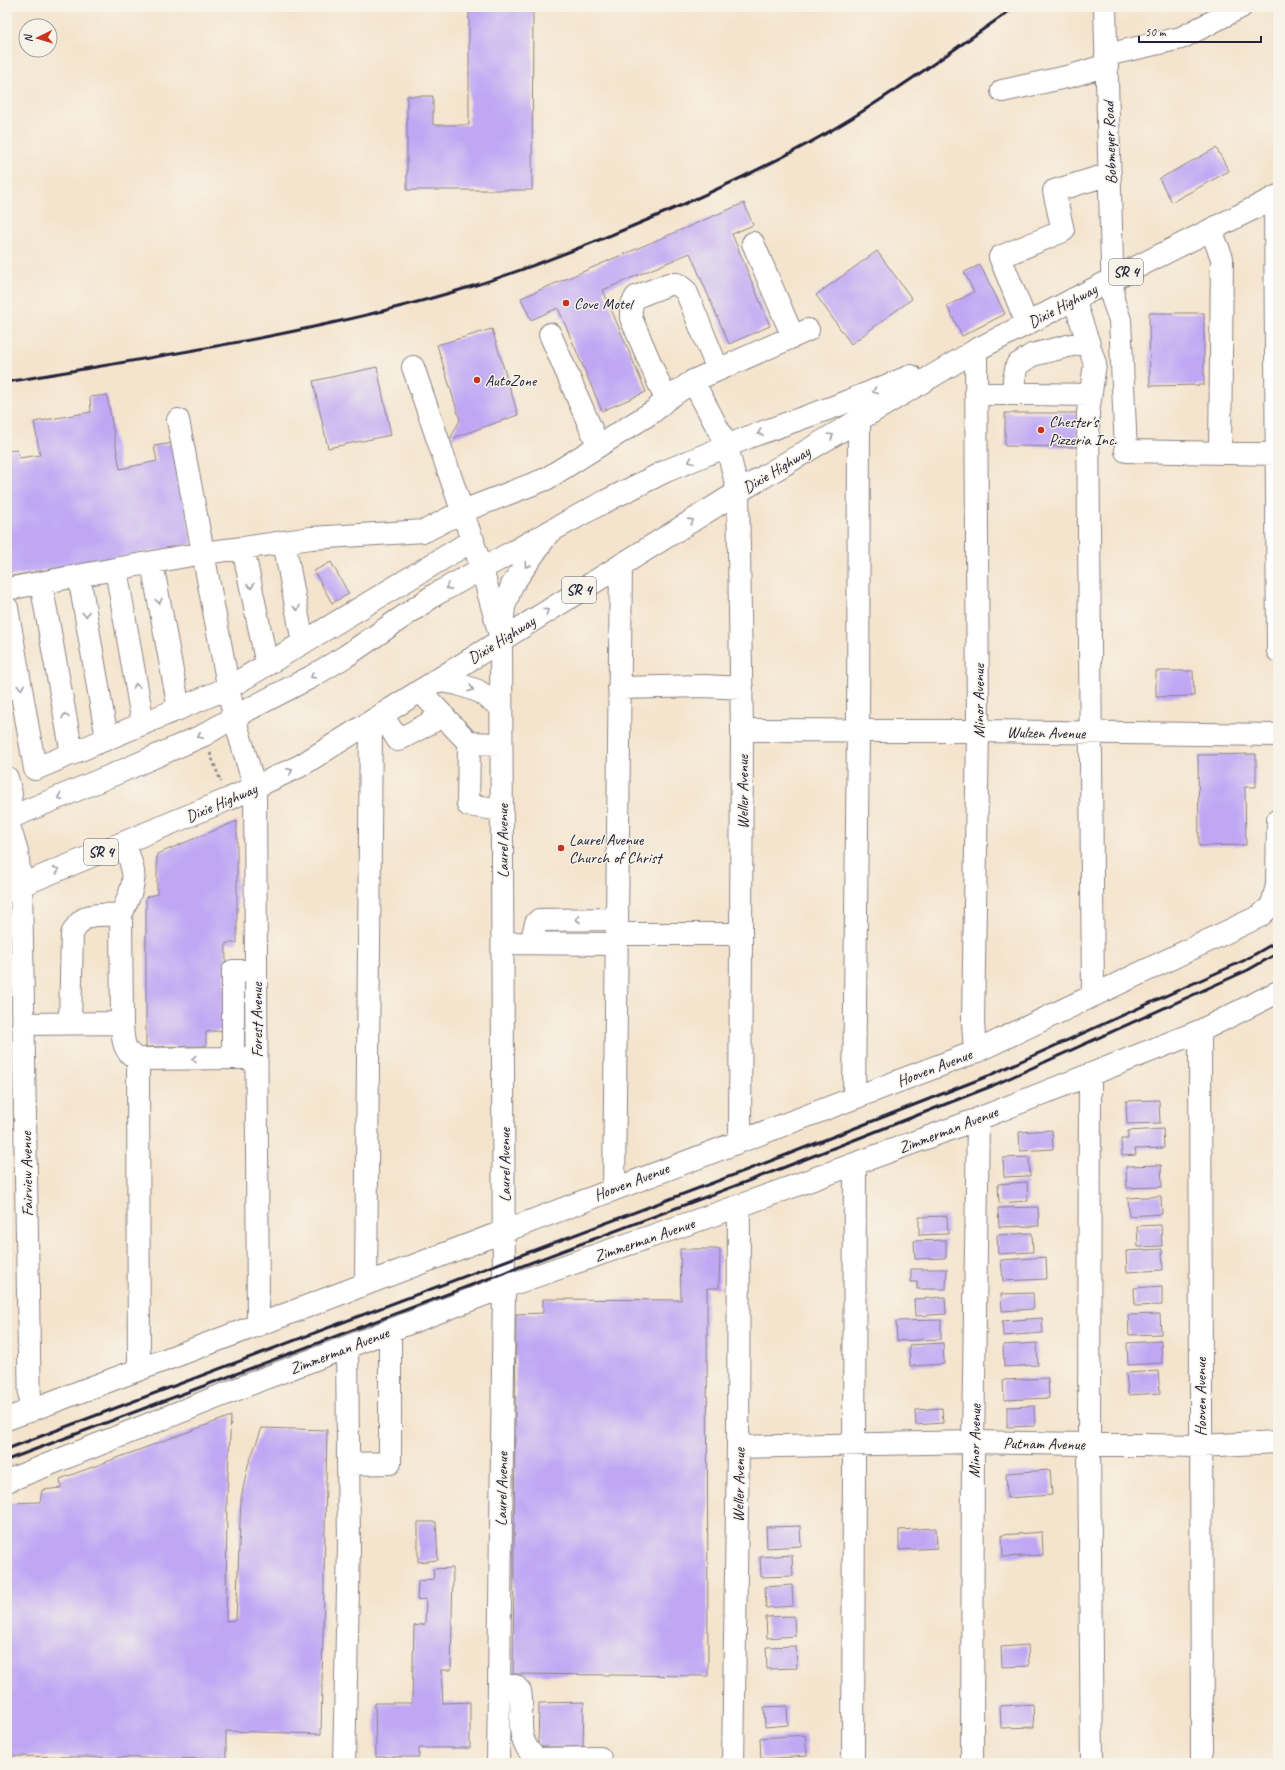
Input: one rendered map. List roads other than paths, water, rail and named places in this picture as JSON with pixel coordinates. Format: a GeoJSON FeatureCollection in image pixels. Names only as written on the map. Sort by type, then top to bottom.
{"type":"FeatureCollection","features":[{"type":"Feature","properties":{"kind":"street","name":"Bobmeyer Road"},"geometry":{"type":"LineString","coordinates":[[1105,7],[1113,300],[1120,320],[1126,451],[1220,453]]}},
{"type":"Feature","properties":{"kind":"street"},"geometry":{"type":"LineString","coordinates":[[1002,91],[1071,76],[1106,60],[1181,38],[1242,7]]}},
{"type":"Feature","properties":{"kind":"street"},"geometry":{"type":"LineString","coordinates":[[1027,324],[1000,257],[1063,231],[1054,191],[1110,174]]}},
{"type":"Feature","properties":{"kind":"street"},"geometry":{"type":"LineString","coordinates":[[1276,197],[1278,651]]}},
{"type":"Feature","properties":{"kind":"street","name":"Dixie Highway"},"geometry":{"type":"LineString","coordinates":[[14,888],[255,788],[300,766],[738,492],[976,350],[1276,197]]}},
{"type":"Feature","properties":{"kind":"street"},"geometry":{"type":"LineString","coordinates":[[1211,230],[1222,258],[1220,453],[1277,454]]}},
{"type":"Feature","properties":{"kind":"street"},"geometry":{"type":"LineString","coordinates":[[7,589],[202,553],[311,538],[425,531],[463,511],[546,479],[654,411],[666,400],[693,381],[800,333],[753,243]]}},
{"type":"Feature","properties":{"kind":"street"},"geometry":{"type":"LineString","coordinates":[[666,400],[631,318],[631,306],[636,297],[669,284],[677,284],[686,291],[718,370]]}},
{"type":"Feature","properties":{"kind":"street"},"geometry":{"type":"LineString","coordinates":[[1074,299],[1095,364],[1088,414],[1093,996]]}},
{"type":"Feature","properties":{"kind":"street"},"geometry":{"type":"LineString","coordinates":[[550,334],[598,445]]}},
{"type":"Feature","properties":{"kind":"street"},"geometry":{"type":"LineString","coordinates":[[1014,394],[1014,379],[1017,365],[1032,355],[1088,341]]}},
{"type":"Feature","properties":{"kind":"street","name":"Dixie Highway"},"geometry":{"type":"LineString","coordinates":[[7,818],[122,771],[204,735],[234,717],[311,677],[346,656],[436,594],[666,471],[727,446],[836,406],[976,350]]}},
{"type":"Feature","properties":{"kind":"street","name":"Minor Avenue"},"geometry":{"type":"LineString","coordinates":[[974,1052],[973,1022],[978,731],[976,350]]}},
{"type":"Feature","properties":{"kind":"street","name":"Laurel Avenue"},"geometry":{"type":"LineString","coordinates":[[414,367],[473,540],[501,639],[504,1287],[498,1763]]}},
{"type":"Feature","properties":{"kind":"street","name":"Weller Avenue"},"geometry":{"type":"LineString","coordinates":[[693,381],[727,446],[738,492],[742,688],[740,1140]]}},
{"type":"Feature","properties":{"kind":"street"},"geometry":{"type":"LineString","coordinates":[[976,394],[1090,395]]}},
{"type":"Feature","properties":{"kind":"street","name":"Forest Avenue"},"geometry":{"type":"LineString","coordinates":[[178,420],[234,717],[255,788],[258,1325]]}},
{"type":"Feature","properties":{"kind":"street"},"geometry":{"type":"LineString","coordinates":[[854,1097],[858,730],[859,420]]}},
{"type":"Feature","properties":{"kind":"street"},"geometry":{"type":"LineString","coordinates":[[501,639],[504,607],[512,585],[548,533]]}},
{"type":"Feature","properties":{"kind":"street"},"geometry":{"type":"LineString","coordinates":[[7,608],[35,769],[228,688],[473,540]]}},
{"type":"Feature","properties":{"kind":"street"},"geometry":{"type":"LineString","coordinates":[[284,542],[303,643]]}},
{"type":"Feature","properties":{"kind":"street"},"geometry":{"type":"LineString","coordinates":[[243,548],[267,665]]}},
{"type":"Feature","properties":{"kind":"street"},"geometry":{"type":"LineString","coordinates":[[152,563],[179,709]]}},
{"type":"Feature","properties":{"kind":"street"},"geometry":{"type":"LineString","coordinates":[[614,1188],[621,565]]}},
{"type":"Feature","properties":{"kind":"street"},"geometry":{"type":"LineString","coordinates":[[116,569],[143,724]]}},
{"type":"Feature","properties":{"kind":"street"},"geometry":{"type":"LineString","coordinates":[[79,576],[107,739]]}},
{"type":"Feature","properties":{"kind":"street"},"geometry":{"type":"LineString","coordinates":[[41,583],[72,754]]}},
{"type":"Feature","properties":{"kind":"street"},"geometry":{"type":"LineString","coordinates":[[501,707],[478,691],[458,684],[428,686],[444,716],[469,743],[468,805],[502,810]]}},
{"type":"Feature","properties":{"kind":"street"},"geometry":{"type":"LineString","coordinates":[[619,688],[704,686],[742,688]]}},
{"type":"Feature","properties":{"kind":"street"},"geometry":{"type":"LineString","coordinates":[[377,719],[398,740],[444,716]]}},
{"type":"Feature","properties":{"kind":"street"},"geometry":{"type":"LineString","coordinates":[[366,1283],[377,719]]}},
{"type":"Feature","properties":{"kind":"street","name":"Wulzen Avenue"},"geometry":{"type":"LineString","coordinates":[[742,730],[1091,732],[1278,735]]}},
{"type":"Feature","properties":{"kind":"street"},"geometry":{"type":"LineString","coordinates":[[469,743],[501,744]]}},
{"type":"Feature","properties":{"kind":"street"},"geometry":{"type":"LineString","coordinates":[[7,778],[11,794],[7,818]]}},
{"type":"Feature","properties":{"kind":"street","name":"Fairview Avenue"},"geometry":{"type":"LineString","coordinates":[[7,818],[17,852],[14,888],[23,1024],[30,1411]]}},
{"type":"Feature","properties":{"kind":"street","name":"Hooven Avenue"},"geometry":{"type":"LineString","coordinates":[[504,1231],[974,1052],[1260,916],[1272,905],[1278,885],[1278,820]]}},
{"type":"Feature","properties":{"kind":"street"},"geometry":{"type":"LineString","coordinates":[[124,843],[133,866],[135,878],[132,891],[121,915],[122,1023],[125,1049],[131,1056],[138,1059],[256,1058]]}},
{"type":"Feature","properties":{"kind":"street"},"geometry":{"type":"LineString","coordinates":[[70,1022],[72,934],[77,924],[82,919],[91,915],[121,915]]}},
{"type":"Feature","properties":{"kind":"street"},"geometry":{"type":"LineString","coordinates":[[503,943],[531,943],[617,932],[741,934]]}},
{"type":"Feature","properties":{"kind":"street"},"geometry":{"type":"LineString","coordinates":[[233,1058],[233,971],[256,971]]}},
{"type":"Feature","properties":{"kind":"street","name":"Zimmerman Avenue"},"geometry":{"type":"LineString","coordinates":[[7,1481],[390,1330],[504,1287],[739,1206],[978,1119],[1200,1031],[1278,992]]}},
{"type":"Feature","properties":{"kind":"street"},"geometry":{"type":"LineString","coordinates":[[23,1024],[70,1022],[122,1023]]}},
{"type":"Feature","properties":{"kind":"street","name":"Hooven Avenue"},"geometry":{"type":"LineString","coordinates":[[1200,1031],[1202,1763]]}},
{"type":"Feature","properties":{"kind":"street"},"geometry":{"type":"LineString","coordinates":[[138,1059],[139,1370]]}},
{"type":"Feature","properties":{"kind":"street"},"geometry":{"type":"LineString","coordinates":[[1090,1075],[1089,1444],[1092,1763]]}},
{"type":"Feature","properties":{"kind":"street","name":"Minor Avenue"},"geometry":{"type":"LineString","coordinates":[[972,1763],[978,1119]]}},
{"type":"Feature","properties":{"kind":"street"},"geometry":{"type":"LineString","coordinates":[[853,1763],[855,1164]]}},
{"type":"Feature","properties":{"kind":"street","name":"Weller Avenue"},"geometry":{"type":"LineString","coordinates":[[734,1763],[739,1206]]}},
{"type":"Feature","properties":{"kind":"street"},"geometry":{"type":"LineString","coordinates":[[7,1419],[504,1231]]}},
{"type":"Feature","properties":{"kind":"street"},"geometry":{"type":"LineString","coordinates":[[348,1464],[390,1463],[390,1330]]}},
{"type":"Feature","properties":{"kind":"street"},"geometry":{"type":"LineString","coordinates":[[344,1763],[349,1545],[348,1347]]}},
{"type":"Feature","properties":{"kind":"street","name":"Putnam Avenue"},"geometry":{"type":"LineString","coordinates":[[738,1447],[974,1442],[1200,1446],[1278,1442]]}},
{"type":"Feature","properties":{"kind":"street"},"geometry":{"type":"LineString","coordinates":[[499,1686],[515,1686],[520,1691],[520,1719],[523,1741],[528,1752],[537,1759],[600,1758],[600,1763]]}},
{"type":"Feature","properties":{"kind":"railway"},"geometry":{"type":"LineString","coordinates":[[7,382],[242,342],[300,330],[416,303],[496,279],[541,263],[678,207],[754,172],[804,146],[894,91],[1015,7]]}},
{"type":"Feature","properties":{"kind":"railway"},"geometry":{"type":"LineString","coordinates":[[7,1449],[781,1157],[988,1076],[1243,961],[1278,941]]}},
{"type":"Feature","properties":{"kind":"railway"},"geometry":{"type":"LineString","coordinates":[[7,1460],[785,1167],[992,1086],[1248,970],[1278,953]]}},
{"type":"Feature","properties":{"kind":"place","name":"Cove Motel"},"geometry":{"type":"Point","coordinates":[566,303]}},
{"type":"Feature","properties":{"kind":"place","name":"AutoZone"},"geometry":{"type":"Point","coordinates":[477,380]}},
{"type":"Feature","properties":{"kind":"place","name":"Chester's Pizzeria Inc."},"geometry":{"type":"Point","coordinates":[1041,430]}},
{"type":"Feature","properties":{"kind":"place","name":"Laurel Avenue Church of Christ"},"geometry":{"type":"Point","coordinates":[561,848]}}]}
